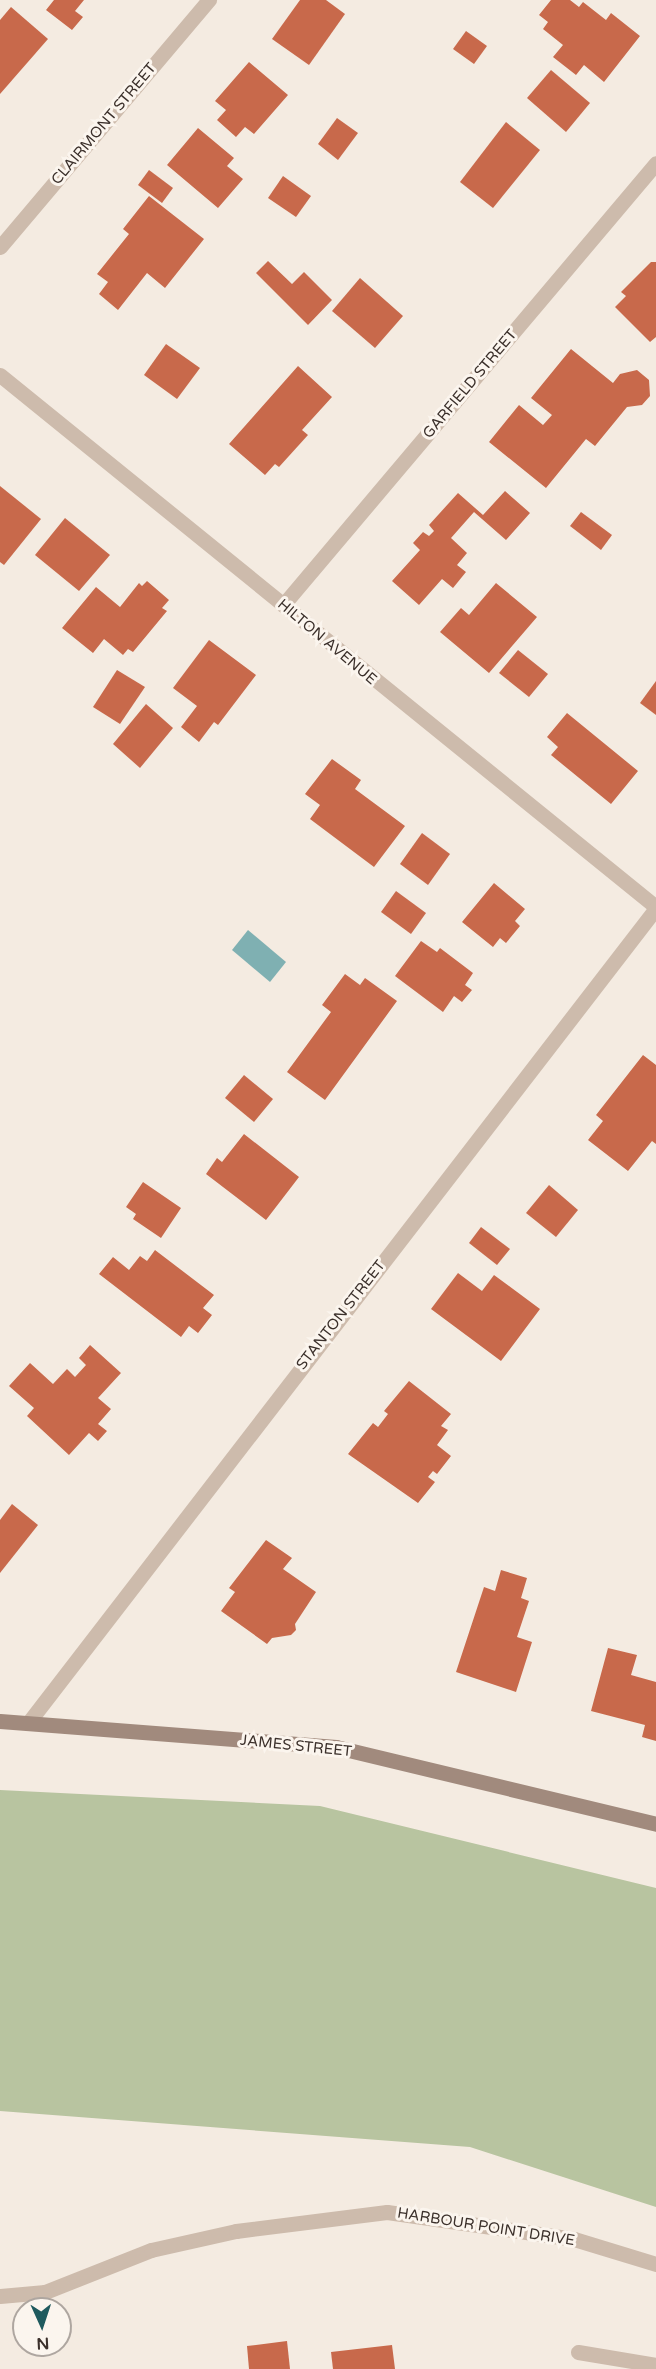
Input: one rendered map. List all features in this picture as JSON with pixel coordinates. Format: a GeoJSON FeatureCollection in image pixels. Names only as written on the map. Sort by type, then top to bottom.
{"type":"FeatureCollection","features":[{"type":"Feature","properties":{"kind":"main road","name":"JAMES STREET"},"geometry":{"type":"LineString","coordinates":[[0,1721],[336,1748],[656,1824]]}},
{"type":"Feature","properties":{"kind":"street","name":"CLAIRMONT STREET"},"geometry":{"type":"LineString","coordinates":[[0,248],[208,0]]}},
{"type":"Feature","properties":{"kind":"street","name":"GARFIELD STREET"},"geometry":{"type":"LineString","coordinates":[[283,605],[656,163]]}},
{"type":"Feature","properties":{"kind":"street","name":"HILTON AVENUE"},"geometry":{"type":"LineString","coordinates":[[0,375],[656,907]]}},
{"type":"Feature","properties":{"kind":"street","name":"STANTON STREET"},"geometry":{"type":"LineString","coordinates":[[28,1723],[656,907]]}},
{"type":"Feature","properties":{"kind":"street","name":"HARBOUR POINT DRIVE"},"geometry":{"type":"LineString","coordinates":[[0,2296],[45,2292],[151,2250],[236,2231],[387,2212],[574,2239],[656,2264]]}},
{"type":"Feature","properties":{"kind":"street"},"geometry":{"type":"LineString","coordinates":[[578,2352],[656,2365]]}},
{"type":"Feature","properties":{"kind":"green space"},"geometry":{"type":"Polygon","coordinates":[[[0,1790],[320,1806],[656,1888],[656,2207],[470,2147],[0,2111],[0,1790]]]}},
{"type":"Feature","properties":{"kind":"water"},"geometry":{"type":"Polygon","coordinates":[[[248,930],[286,962],[270,982],[232,950],[248,930]]]}},
{"type":"Feature","properties":{"kind":"building"},"geometry":{"type":"Polygon","coordinates":[[[54,0],[84,0],[75,11],[83,17],[72,30],[46,10],[54,0]]]}},
{"type":"Feature","properties":{"kind":"building"},"geometry":{"type":"Polygon","coordinates":[[[300,0],[326,0],[345,14],[309,65],[272,39],[300,0]]]}},
{"type":"Feature","properties":{"kind":"building"},"geometry":{"type":"Polygon","coordinates":[[[551,0],[570,0],[579,7],[583,2],[606,20],[611,13],[640,36],[604,82],[584,65],[576,75],[553,57],[563,45],[543,29],[548,22],[539,15],[551,0]]]}},
{"type":"Feature","properties":{"kind":"building"},"geometry":{"type":"Polygon","coordinates":[[[11,7],[48,39],[0,94],[0,20],[11,7]]]}},
{"type":"Feature","properties":{"kind":"building"},"geometry":{"type":"Polygon","coordinates":[[[466,31],[487,46],[474,64],[453,49],[466,31]]]}},
{"type":"Feature","properties":{"kind":"building"},"geometry":{"type":"Polygon","coordinates":[[[249,62],[288,95],[254,134],[245,127],[236,137],[217,120],[226,110],[215,101],[249,62]]]}},
{"type":"Feature","properties":{"kind":"building"},"geometry":{"type":"Polygon","coordinates":[[[551,70],[590,103],[566,132],[527,98],[551,70]]]}},
{"type":"Feature","properties":{"kind":"building"},"geometry":{"type":"Polygon","coordinates":[[[337,118],[358,133],[338,160],[318,144],[337,118]]]}},
{"type":"Feature","properties":{"kind":"building"},"geometry":{"type":"Polygon","coordinates":[[[506,122],[540,150],[493,208],[460,182],[506,122]]]}},
{"type":"Feature","properties":{"kind":"building"},"geometry":{"type":"Polygon","coordinates":[[[198,128],[234,158],[227,166],[243,179],[218,208],[167,165],[198,128]]]}},
{"type":"Feature","properties":{"kind":"building"},"geometry":{"type":"Polygon","coordinates":[[[149,170],[173,188],[162,203],[138,185],[149,170]]]}},
{"type":"Feature","properties":{"kind":"building"},"geometry":{"type":"Polygon","coordinates":[[[283,176],[311,196],[296,217],[268,198],[283,176]]]}},
{"type":"Feature","properties":{"kind":"building"},"geometry":{"type":"Polygon","coordinates":[[[149,196],[204,239],[165,288],[147,273],[118,310],[99,294],[108,282],[97,274],[129,234],[123,229],[149,196]]]}},
{"type":"Feature","properties":{"kind":"building"},"geometry":{"type":"Polygon","coordinates":[[[268,261],[292,284],[304,272],[332,300],[308,325],[256,273],[268,261]]]}},
{"type":"Feature","properties":{"kind":"building"},"geometry":{"type":"Polygon","coordinates":[[[651,262],[656,262],[656,337],[650,342],[615,307],[626,296],[621,292],[651,262]]]}},
{"type":"Feature","properties":{"kind":"building"},"geometry":{"type":"Polygon","coordinates":[[[360,278],[403,316],[375,348],[332,311],[360,278]]]}},
{"type":"Feature","properties":{"kind":"building"},"geometry":{"type":"Polygon","coordinates":[[[166,344],[200,368],[177,399],[144,375],[166,344]]]}},
{"type":"Feature","properties":{"kind":"building"},"geometry":{"type":"Polygon","coordinates":[[[571,349],[613,383],[620,374],[637,370],[649,380],[650,396],[642,405],[627,407],[595,446],[586,439],[546,488],[489,442],[519,405],[543,425],[552,415],[531,398],[571,349]]]}},
{"type":"Feature","properties":{"kind":"building"},"geometry":{"type":"Polygon","coordinates":[[[298,366],[332,397],[302,430],[308,435],[279,467],[275,464],[265,475],[229,444],[298,366]]]}},
{"type":"Feature","properties":{"kind":"building"},"geometry":{"type":"Polygon","coordinates":[[[0,486],[41,519],[4,565],[0,562],[0,486]]]}},
{"type":"Feature","properties":{"kind":"building"},"geometry":{"type":"Polygon","coordinates":[[[505,491],[530,513],[506,540],[474,512],[451,538],[467,553],[457,565],[466,572],[453,588],[442,579],[419,605],[392,581],[420,550],[413,543],[423,532],[429,536],[434,531],[429,525],[458,493],[483,515],[505,491]]]}},
{"type":"Feature","properties":{"kind":"building"},"geometry":{"type":"Polygon","coordinates":[[[581,512],[612,535],[601,550],[570,526],[581,512]]]}},
{"type":"Feature","properties":{"kind":"building"},"geometry":{"type":"Polygon","coordinates":[[[65,518],[110,555],[79,591],[35,555],[65,518]]]}},
{"type":"Feature","properties":{"kind":"building"},"geometry":{"type":"Polygon","coordinates":[[[147,581],[169,600],[162,608],[167,611],[133,652],[128,649],[123,655],[104,639],[93,653],[62,628],[96,587],[120,607],[139,583],[142,586],[147,581]]]}},
{"type":"Feature","properties":{"kind":"building"},"geometry":{"type":"Polygon","coordinates":[[[496,583],[537,617],[489,673],[440,632],[461,608],[469,615],[496,583]]]}},
{"type":"Feature","properties":{"kind":"building"},"geometry":{"type":"Polygon","coordinates":[[[209,640],[256,675],[218,725],[214,722],[199,742],[181,727],[197,706],[173,688],[209,640]]]}},
{"type":"Feature","properties":{"kind":"building"},"geometry":{"type":"Polygon","coordinates":[[[518,650],[548,674],[529,697],[499,673],[518,650]]]}},
{"type":"Feature","properties":{"kind":"building"},"geometry":{"type":"Polygon","coordinates":[[[117,670],[145,687],[120,724],[93,707],[117,670]]]}},
{"type":"Feature","properties":{"kind":"building"},"geometry":{"type":"Polygon","coordinates":[[[656,681],[656,715],[640,703],[656,681]]]}},
{"type":"Feature","properties":{"kind":"building"},"geometry":{"type":"Polygon","coordinates":[[[146,704],[173,728],[140,768],[113,744],[146,704]]]}},
{"type":"Feature","properties":{"kind":"building"},"geometry":{"type":"Polygon","coordinates":[[[567,713],[638,771],[611,804],[551,755],[558,747],[547,737],[567,713]]]}},
{"type":"Feature","properties":{"kind":"building"},"geometry":{"type":"Polygon","coordinates":[[[332,759],[361,780],[355,789],[405,826],[374,867],[310,819],[320,805],[305,794],[332,759]]]}},
{"type":"Feature","properties":{"kind":"building"},"geometry":{"type":"Polygon","coordinates":[[[422,833],[450,854],[428,885],[400,864],[422,833]]]}},
{"type":"Feature","properties":{"kind":"building"},"geometry":{"type":"Polygon","coordinates":[[[494,883],[525,909],[515,921],[520,926],[506,943],[500,938],[493,947],[462,922],[494,883]]]}},
{"type":"Feature","properties":{"kind":"building"},"geometry":{"type":"Polygon","coordinates":[[[396,891],[426,913],[411,934],[381,912],[396,891]]]}},
{"type":"Feature","properties":{"kind":"building"},"geometry":{"type":"Polygon","coordinates":[[[421,941],[437,952],[440,948],[473,973],[465,985],[472,990],[462,1002],[454,996],[443,1012],[395,976],[421,941]]]}},
{"type":"Feature","properties":{"kind":"building"},"geometry":{"type":"Polygon","coordinates":[[[345,974],[360,985],[365,978],[397,1001],[325,1100],[287,1072],[331,1012],[322,1005],[345,974]]]}},
{"type":"Feature","properties":{"kind":"building"},"geometry":{"type":"Polygon","coordinates":[[[643,1055],[656,1065],[656,1144],[652,1141],[628,1171],[588,1140],[603,1121],[596,1115],[643,1055]]]}},
{"type":"Feature","properties":{"kind":"building"},"geometry":{"type":"Polygon","coordinates":[[[244,1075],[273,1099],[254,1122],[225,1098],[244,1075]]]}},
{"type":"Feature","properties":{"kind":"building"},"geometry":{"type":"Polygon","coordinates":[[[244,1134],[299,1177],[266,1220],[206,1174],[217,1158],[222,1162],[244,1134]]]}},
{"type":"Feature","properties":{"kind":"building"},"geometry":{"type":"Polygon","coordinates":[[[143,1182],[181,1208],[161,1238],[133,1219],[136,1214],[126,1207],[143,1182]]]}},
{"type":"Feature","properties":{"kind":"building"},"geometry":{"type":"Polygon","coordinates":[[[549,1185],[578,1210],[556,1237],[526,1213],[549,1185]]]}},
{"type":"Feature","properties":{"kind":"building"},"geometry":{"type":"Polygon","coordinates":[[[481,1227],[510,1249],[497,1265],[469,1243],[481,1227]]]}},
{"type":"Feature","properties":{"kind":"building"},"geometry":{"type":"Polygon","coordinates":[[[155,1250],[214,1295],[203,1308],[212,1315],[198,1333],[189,1326],[181,1337],[99,1274],[113,1257],[129,1270],[140,1256],[147,1261],[155,1250]]]}},
{"type":"Feature","properties":{"kind":"building"},"geometry":{"type":"Polygon","coordinates":[[[458,1273],[482,1291],[494,1275],[540,1309],[501,1361],[431,1309],[458,1273]]]}},
{"type":"Feature","properties":{"kind":"building"},"geometry":{"type":"Polygon","coordinates":[[[90,1345],[121,1373],[98,1398],[111,1409],[98,1424],[107,1431],[98,1441],[89,1433],[69,1455],[27,1416],[34,1408],[9,1386],[30,1363],[53,1384],[67,1369],[75,1377],[86,1365],[79,1358],[90,1345]]]}},
{"type":"Feature","properties":{"kind":"building"},"geometry":{"type":"Polygon","coordinates":[[[409,1381],[451,1414],[441,1426],[448,1430],[437,1445],[451,1456],[437,1474],[433,1471],[428,1477],[435,1482],[418,1503],[348,1454],[373,1423],[378,1427],[388,1414],[384,1411],[409,1381]]]}},
{"type":"Feature","properties":{"kind":"building"},"geometry":{"type":"Polygon","coordinates":[[[12,1504],[38,1525],[0,1573],[0,1520],[12,1504]]]}},
{"type":"Feature","properties":{"kind":"building"},"geometry":{"type":"Polygon","coordinates":[[[266,1540],[292,1558],[283,1569],[316,1592],[295,1624],[296,1630],[291,1635],[272,1638],[267,1644],[221,1611],[235,1592],[229,1588],[266,1540]]]}},
{"type":"Feature","properties":{"kind":"building"},"geometry":{"type":"Polygon","coordinates":[[[501,1570],[527,1578],[521,1598],[529,1601],[517,1637],[532,1642],[516,1692],[456,1672],[484,1587],[495,1591],[501,1570]]]}},
{"type":"Feature","properties":{"kind":"building"},"geometry":{"type":"Polygon","coordinates":[[[608,1648],[637,1655],[631,1675],[656,1682],[656,1741],[642,1737],[645,1725],[591,1711],[608,1648]]]}},
{"type":"Feature","properties":{"kind":"building"},"geometry":{"type":"Polygon","coordinates":[[[287,2341],[290,2369],[249,2369],[247,2346],[287,2341]]]}},
{"type":"Feature","properties":{"kind":"building"},"geometry":{"type":"Polygon","coordinates":[[[392,2345],[395,2369],[333,2369],[331,2352],[392,2345]]]}}]}
